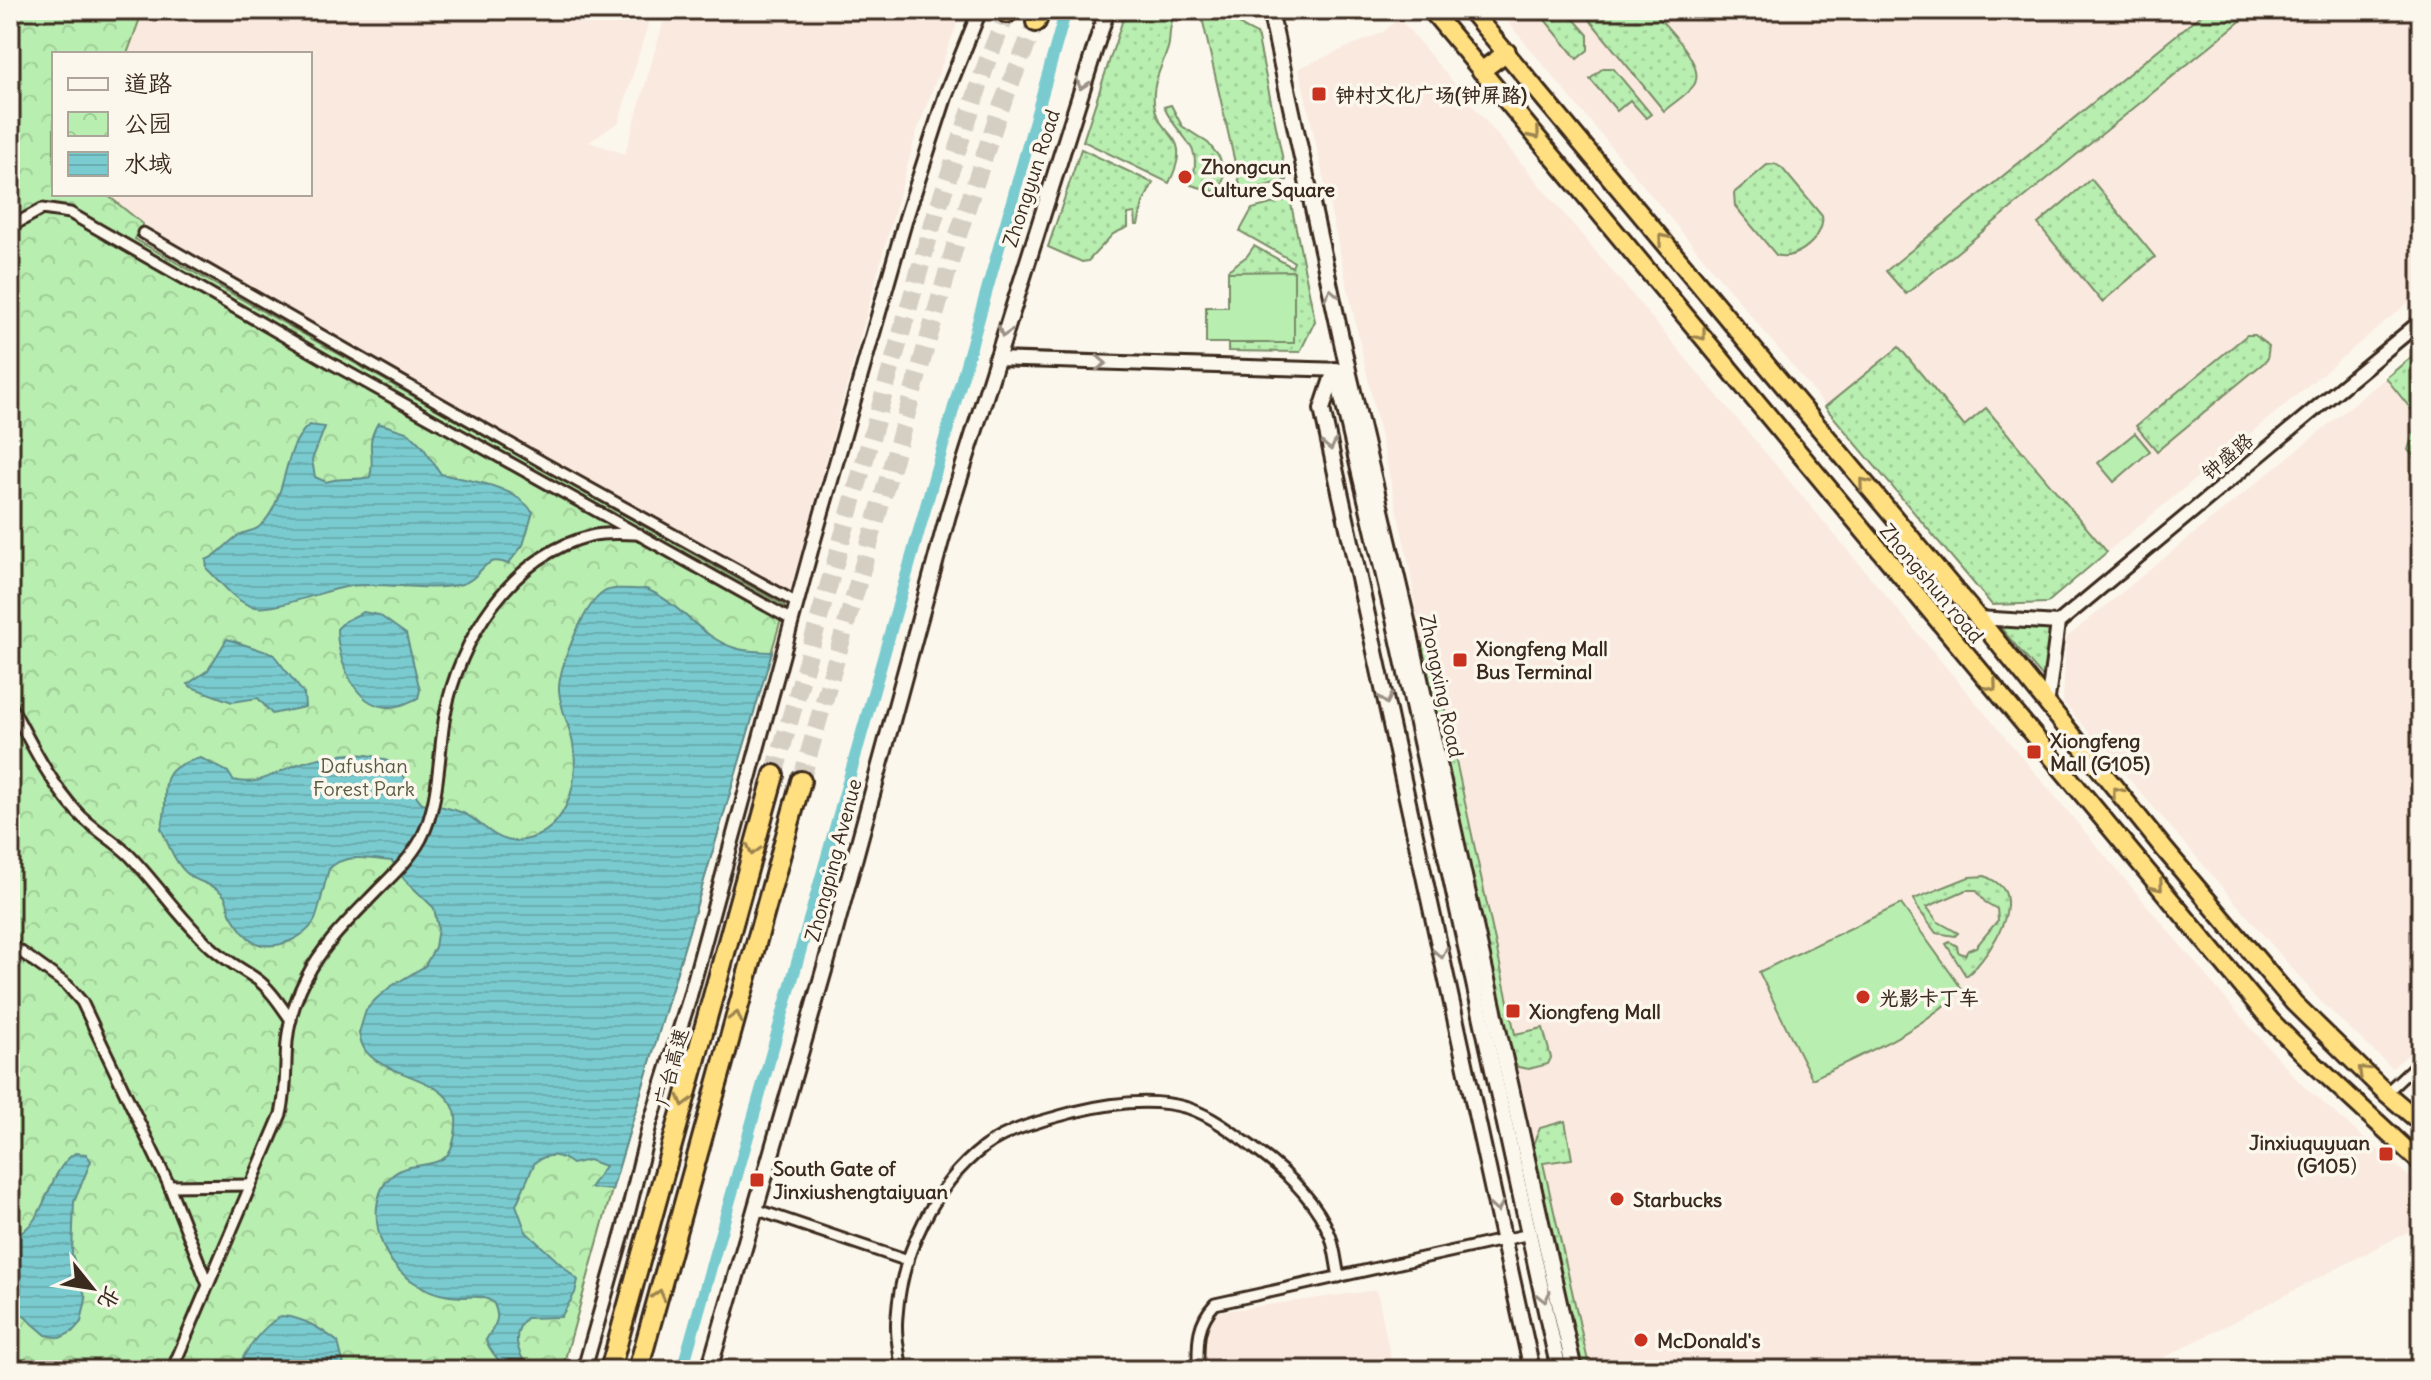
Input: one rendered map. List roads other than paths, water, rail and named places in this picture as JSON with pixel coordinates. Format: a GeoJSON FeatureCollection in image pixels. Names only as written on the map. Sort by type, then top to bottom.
{"type":"FeatureCollection","features":[{"type":"Feature","properties":{"kind":"highway","name":"Zhongshun road"},"geometry":{"type":"LineString","coordinates":[[1431,10],[2272,1022],[2421,1163]]}},
{"type":"Feature","properties":{"kind":"highway","name":"Zhongshun road"},"geometry":{"type":"LineString","coordinates":[[1470,10],[1978,618],[2047,706],[2294,1003],[2421,1123]]}},
{"type":"Feature","properties":{"kind":"highway"},"geometry":{"type":"LineString","coordinates":[[1481,71],[1507,52]]}},
{"type":"Feature","properties":{"kind":"highway","name":"广台高速"},"geometry":{"type":"LineString","coordinates":[[610,1370],[774,775]]}},
{"type":"Feature","properties":{"kind":"highway"},"geometry":{"type":"LineString","coordinates":[[638,1370],[801,781]]}},
{"type":"Feature","properties":{"kind":"main road","name":"Zhongyun Road"},"geometry":{"type":"LineString","coordinates":[[995,359],[1107,10]]}},
{"type":"Feature","properties":{"kind":"main road","name":"Zhongxing Road"},"geometry":{"type":"LineString","coordinates":[[1270,10],[1394,619],[1559,1370]]}},
{"type":"Feature","properties":{"kind":"main road","name":"Zhongping Avenue"},"geometry":{"type":"LineString","coordinates":[[709,1370],[827,960],[948,515],[995,359]]}},
{"type":"Feature","properties":{"kind":"main road","name":"Zhongxing Road"},"geometry":{"type":"LineString","coordinates":[[1342,370],[1406,616],[1574,1370]]}},
{"type":"Feature","properties":{"kind":"main road"},"geometry":{"type":"LineString","coordinates":[[1342,370],[1322,409],[1532,1370]]}},
{"type":"Feature","properties":{"kind":"street"},"geometry":{"type":"LineString","coordinates":[[584,1370],[649,1127],[688,1003],[906,218],[946,94],[980,10]]}},
{"type":"Feature","properties":{"kind":"street"},"geometry":{"type":"LineString","coordinates":[[10,227],[42,209],[70,213],[792,620]]}},
{"type":"Feature","properties":{"kind":"street"},"geometry":{"type":"LineString","coordinates":[[143,233],[544,463],[797,603]]}},
{"type":"Feature","properties":{"kind":"street","name":"钟盛路"},"geometry":{"type":"LineString","coordinates":[[2058,623],[2421,321]]}},
{"type":"Feature","properties":{"kind":"street"},"geometry":{"type":"LineString","coordinates":[[995,359],[1342,370]]}},
{"type":"Feature","properties":{"kind":"street"},"geometry":{"type":"LineString","coordinates":[[172,1370],[281,1114],[286,1096],[287,1039],[305,980],[343,926],[403,865],[422,836],[433,799],[454,677],[466,649],[492,606],[526,571],[570,543],[592,535],[639,534]]}},
{"type":"Feature","properties":{"kind":"street"},"geometry":{"type":"LineString","coordinates":[[1978,618],[2058,623],[2047,706]]}},
{"type":"Feature","properties":{"kind":"street"},"geometry":{"type":"LineString","coordinates":[[10,704],[61,793],[80,815],[131,857],[212,949],[264,986],[291,1020]]}},
{"type":"Feature","properties":{"kind":"street"},"geometry":{"type":"LineString","coordinates":[[10,944],[67,985],[82,1002],[169,1186],[208,1285]]}},
{"type":"Feature","properties":{"kind":"street"},"geometry":{"type":"LineString","coordinates":[[2386,1093],[2421,1060]]}},
{"type":"Feature","properties":{"kind":"street"},"geometry":{"type":"LineString","coordinates":[[902,1370],[896,1317],[908,1261],[925,1222],[946,1187],[966,1163],[1007,1134],[1065,1115],[1116,1104],[1154,1103],[1190,1109],[1211,1119],[1270,1160],[1310,1203],[1330,1235],[1339,1277]]}},
{"type":"Feature","properties":{"kind":"street"},"geometry":{"type":"LineString","coordinates":[[169,1186],[250,1185]]}},
{"type":"Feature","properties":{"kind":"street"},"geometry":{"type":"LineString","coordinates":[[755,1209],[908,1261]]}},
{"type":"Feature","properties":{"kind":"street"},"geometry":{"type":"LineString","coordinates":[[1198,1370],[1198,1330],[1215,1304],[1530,1234]]}},
{"type":"Feature","properties":{"kind":"water"},"geometry":{"type":"Polygon","coordinates":[[[378,423],[409,433],[441,474],[503,490],[514,495],[533,512],[523,545],[508,564],[499,561],[487,564],[469,581],[448,586],[351,586],[264,607],[248,605],[235,597],[207,569],[206,560],[239,535],[259,527],[269,516],[300,435],[309,425],[325,427],[312,460],[315,477],[326,482],[364,478],[370,477],[371,444],[378,423]]]}},
{"type":"Feature","properties":{"kind":"water"},"geometry":{"type":"Polygon","coordinates":[[[646,589],[669,602],[723,643],[744,650],[772,652],[612,1190],[590,1188],[605,1166],[589,1160],[572,1164],[563,1158],[549,1156],[535,1162],[516,1205],[526,1232],[578,1280],[575,1293],[561,1317],[526,1318],[521,1324],[517,1344],[529,1370],[505,1370],[486,1340],[497,1318],[493,1302],[482,1297],[453,1297],[430,1291],[410,1279],[387,1254],[377,1219],[379,1195],[384,1184],[403,1169],[444,1158],[455,1136],[455,1111],[448,1099],[439,1090],[374,1059],[365,1050],[359,1033],[366,1010],[376,999],[425,966],[435,947],[438,928],[434,908],[404,879],[392,861],[350,858],[329,869],[316,917],[306,932],[270,946],[255,942],[242,932],[222,893],[189,875],[176,860],[161,828],[166,785],[174,769],[201,758],[228,772],[233,780],[251,782],[309,761],[335,755],[362,754],[386,760],[396,767],[422,803],[463,813],[501,838],[516,841],[533,838],[557,820],[571,792],[575,760],[559,690],[563,667],[574,637],[588,609],[604,592],[646,589]]]}},
{"type":"Feature","properties":{"kind":"water"},"geometry":{"type":"Polygon","coordinates":[[[363,612],[379,615],[406,634],[420,690],[418,698],[400,706],[388,707],[376,705],[356,689],[344,666],[337,629],[363,612]]]}},
{"type":"Feature","properties":{"kind":"water"},"geometry":{"type":"Polygon","coordinates":[[[227,639],[273,654],[304,694],[305,707],[272,714],[258,698],[232,702],[191,687],[188,684],[208,670],[227,639]]]}},
{"type":"Feature","properties":{"kind":"water"},"geometry":{"type":"Polygon","coordinates":[[[75,1153],[86,1154],[91,1161],[74,1202],[72,1254],[86,1299],[81,1322],[72,1332],[60,1338],[46,1335],[10,1304],[10,1239],[33,1222],[57,1173],[75,1153]]]}},
{"type":"Feature","properties":{"kind":"water"},"geometry":{"type":"Polygon","coordinates":[[[281,1316],[311,1324],[338,1342],[345,1370],[237,1370],[255,1340],[281,1316]]]}},
{"type":"Feature","properties":{"kind":"waterway"},"geometry":{"type":"LineString","coordinates":[[682,1370],[1066,10]]}},
{"type":"Feature","properties":{"kind":"tunnel"},"geometry":{"type":"LineString","coordinates":[[774,775],[933,223],[987,62],[1007,13]]}},
{"type":"Feature","properties":{"kind":"tunnel"},"geometry":{"type":"LineString","coordinates":[[801,781],[959,232],[999,112],[1036,22]]}},
{"type":"Feature","properties":{"kind":"place","name":"钟村文化广场(钟屏路)"},"geometry":{"type":"Point","coordinates":[1319,94]}},
{"type":"Feature","properties":{"kind":"place","name":"Zhongcun Culture Square"},"geometry":{"type":"Point","coordinates":[1185,177]}},
{"type":"Feature","properties":{"kind":"place","name":"Xiongfeng Mall Bus Terminal"},"geometry":{"type":"Point","coordinates":[1460,660]}},
{"type":"Feature","properties":{"kind":"place","name":"Xiongfeng Mall (G105)"},"geometry":{"type":"Point","coordinates":[2034,752]}},
{"type":"Feature","properties":{"kind":"place","name":"光影卡丁车"},"geometry":{"type":"Point","coordinates":[1863,997]}},
{"type":"Feature","properties":{"kind":"place","name":"Xiongfeng Mall"},"geometry":{"type":"Point","coordinates":[1513,1011]}},
{"type":"Feature","properties":{"kind":"place","name":"Jinxiuquyuan (G105）"},"geometry":{"type":"Point","coordinates":[2386,1154]}},
{"type":"Feature","properties":{"kind":"place","name":"South Gate of Jinxiushengtaiyuan"},"geometry":{"type":"Point","coordinates":[757,1180]}},
{"type":"Feature","properties":{"kind":"place","name":"Starbucks"},"geometry":{"type":"Point","coordinates":[1617,1199]}},
{"type":"Feature","properties":{"kind":"place","name":"McDonald's"},"geometry":{"type":"Point","coordinates":[1641,1340]}},
{"type":"Feature","properties":{"kind":"park label","name":"Dafushan Forest Park"},"geometry":{"type":"Point","coordinates":[364,776]}}]}
